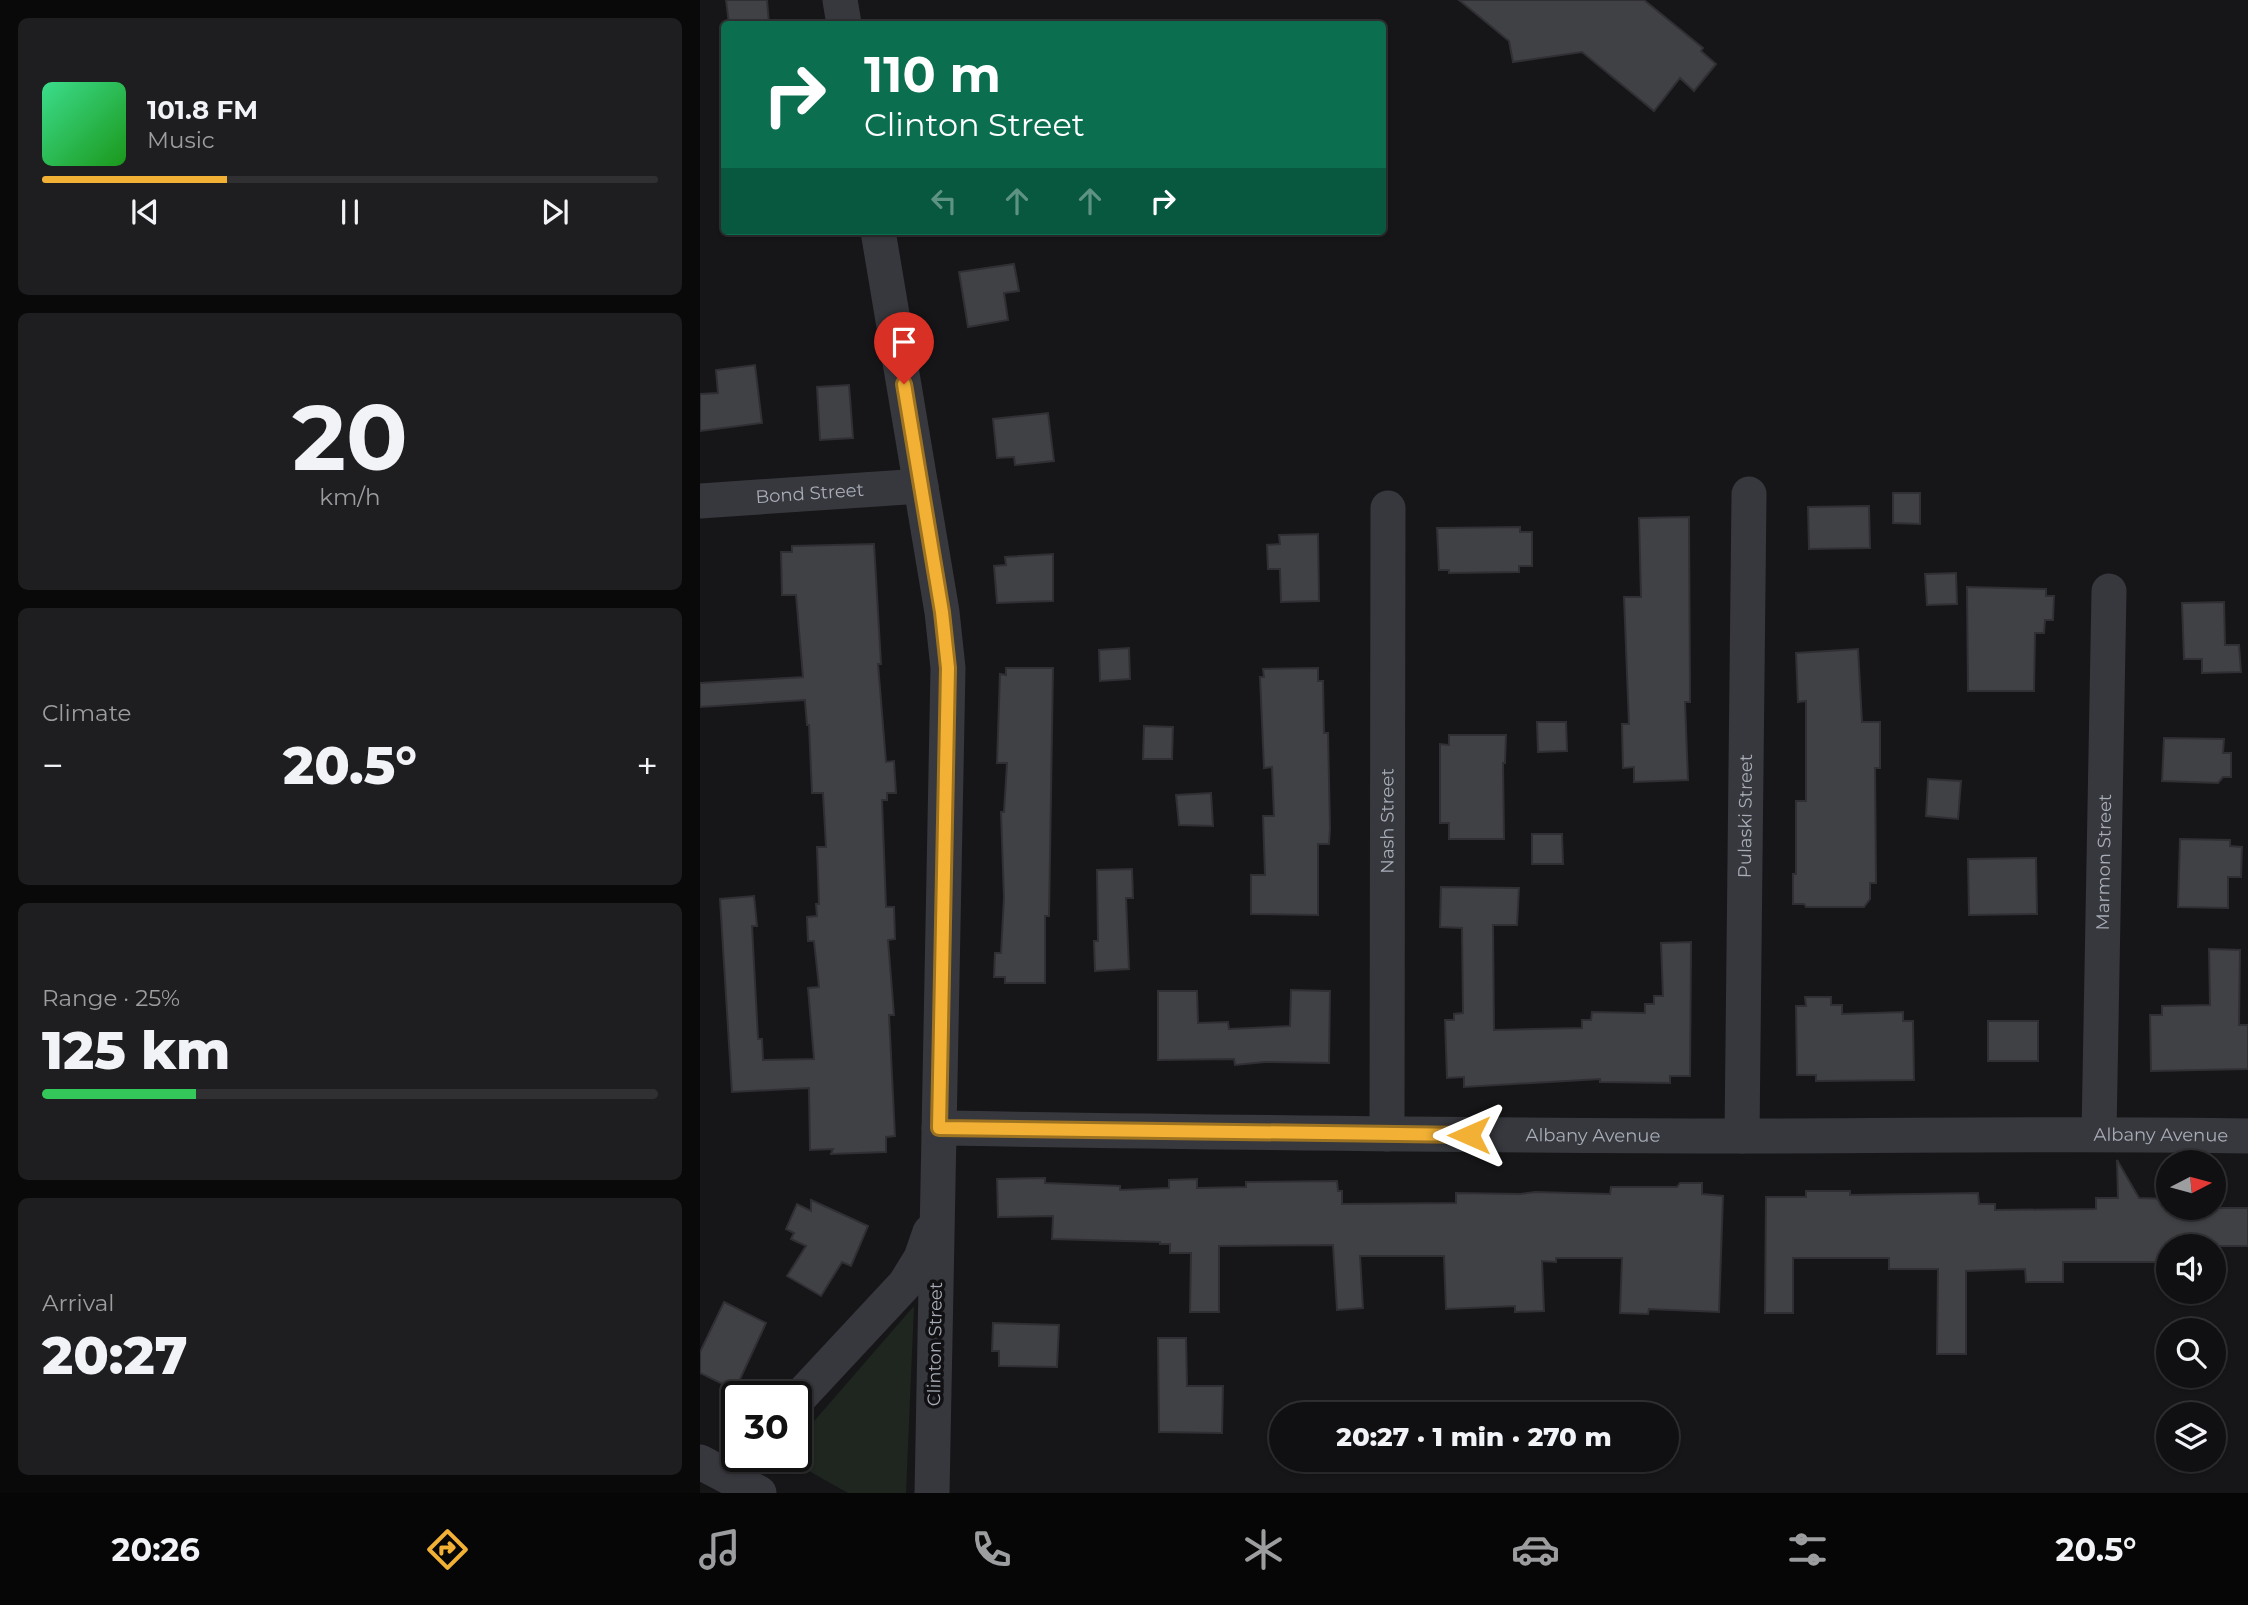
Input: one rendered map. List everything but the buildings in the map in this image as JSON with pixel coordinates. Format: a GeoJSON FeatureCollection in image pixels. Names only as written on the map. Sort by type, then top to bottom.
{"type":"FeatureCollection","features":[{"type":"Feature","properties":{"kind":"street"},"geometry":{"type":"LineString","coordinates":[[840,0],[844,21]]}},
{"type":"Feature","properties":{"kind":"street","name":"Clinton Street"},"geometry":{"type":"LineString","coordinates":[[879,235],[942,612],[948,668],[932,1493]]}},
{"type":"Feature","properties":{"kind":"street","name":"Bond Street"},"geometry":{"type":"LineString","coordinates":[[700,501],[921,486]]}},
{"type":"Feature","properties":{"kind":"street","name":"Pulaski Street"},"geometry":{"type":"LineString","coordinates":[[1742,1136],[1749,494]]}},
{"type":"Feature","properties":{"kind":"street","name":"Nash Street"},"geometry":{"type":"LineString","coordinates":[[1387,1134],[1388,508]]}},
{"type":"Feature","properties":{"kind":"street","name":"Marmon Street"},"geometry":{"type":"LineString","coordinates":[[2099,1133],[2109,592]]}},
{"type":"Feature","properties":{"kind":"street","name":"Albany Avenue"},"geometry":{"type":"LineString","coordinates":[[939,1128],[1387,1134],[1742,1136],[2099,1133],[2248,1136]]}},
{"type":"Feature","properties":{"kind":"street","name":"Clinton Street"},"geometry":{"type":"LineString","coordinates":[[812,1384],[912,1275],[925,1250],[938,1194]]}},
{"type":"Feature","properties":{"kind":"street"},"geometry":{"type":"LineString","coordinates":[[733,1472],[759,1493]]}},
{"type":"Feature","properties":{"kind":"shaded area"},"geometry":{"type":"Polygon","coordinates":[[[914,1306],[906,1493],[848,1493],[811,1472],[812,1424],[914,1306]]]}},
{"type":"Feature","properties":{"kind":"route"},"geometry":{"type":"LineString","coordinates":[[904,384],[942,612],[948,668],[939,1128],[1469,1135]]}}]}
